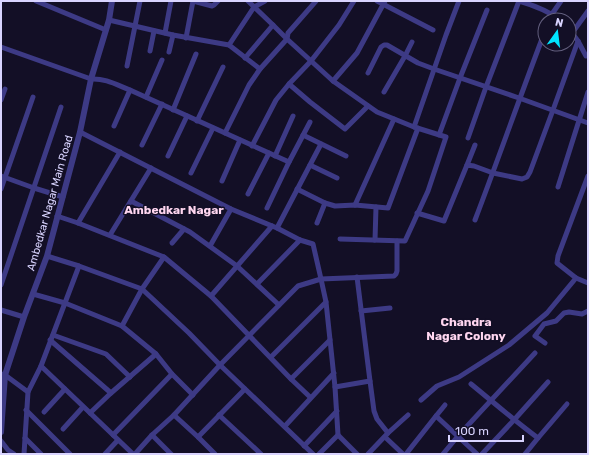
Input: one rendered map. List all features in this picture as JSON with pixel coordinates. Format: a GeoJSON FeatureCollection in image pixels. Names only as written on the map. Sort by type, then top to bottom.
{"type":"FeatureCollection","features":[{"type":"Feature","properties":{"kind":"street"},"geometry":{"type":"LineString","coordinates":[[36,1],[106,30]]}},
{"type":"Feature","properties":{"kind":"street","name":"Ambedkar Nagar Main Road"},"geometry":{"type":"LineString","coordinates":[[1,432],[3,375],[47,256],[80,132],[91,79],[109,20],[112,1]]}},
{"type":"Feature","properties":{"kind":"street"},"geometry":{"type":"LineString","coordinates":[[127,66],[140,1]]}},
{"type":"Feature","properties":{"kind":"street"},"geometry":{"type":"LineString","coordinates":[[165,33],[171,1]]}},
{"type":"Feature","properties":{"kind":"street"},"geometry":{"type":"LineString","coordinates":[[186,38],[193,1],[212,6],[218,1]]}},
{"type":"Feature","properties":{"kind":"street"},"geometry":{"type":"LineString","coordinates":[[248,1],[333,81],[368,106],[377,112],[394,119],[446,137],[428,191],[405,241],[340,238]]}},
{"type":"Feature","properties":{"kind":"street"},"geometry":{"type":"LineString","coordinates":[[229,45],[254,7],[265,1]]}},
{"type":"Feature","properties":{"kind":"street"},"geometry":{"type":"LineString","coordinates":[[225,133],[249,86],[260,70],[287,39],[288,33],[316,1]]}},
{"type":"Feature","properties":{"kind":"street"},"geometry":{"type":"LineString","coordinates":[[252,146],[274,103],[289,84],[311,61],[339,25],[354,1]]}},
{"type":"Feature","properties":{"kind":"street"},"geometry":{"type":"LineString","coordinates":[[377,1],[384,3],[433,30]]}},
{"type":"Feature","properties":{"kind":"street"},"geometry":{"type":"LineString","coordinates":[[298,189],[325,203],[335,206],[355,205],[388,208],[434,69],[459,1]]}},
{"type":"Feature","properties":{"kind":"street"},"geometry":{"type":"LineString","coordinates":[[468,138],[519,1],[526,2],[548,12]]}},
{"type":"Feature","properties":{"kind":"street"},"geometry":{"type":"LineString","coordinates":[[553,12],[561,1]]}},
{"type":"Feature","properties":{"kind":"street"},"geometry":{"type":"LineString","coordinates":[[333,81],[357,52],[384,3]]}},
{"type":"Feature","properties":{"kind":"street"},"geometry":{"type":"LineString","coordinates":[[439,135],[487,10]]}},
{"type":"Feature","properties":{"kind":"street"},"geometry":{"type":"LineString","coordinates":[[577,26],[588,12]]}},
{"type":"Feature","properties":{"kind":"street"},"geometry":{"type":"LineString","coordinates":[[109,20],[174,36],[229,45],[260,70]]}},
{"type":"Feature","properties":{"kind":"street"},"geometry":{"type":"LineString","coordinates":[[245,58],[273,25]]}},
{"type":"Feature","properties":{"kind":"street"},"geometry":{"type":"LineString","coordinates":[[150,51],[154,31]]}},
{"type":"Feature","properties":{"kind":"street"},"geometry":{"type":"LineString","coordinates":[[169,52],[174,36]]}},
{"type":"Feature","properties":{"kind":"street"},"geometry":{"type":"LineString","coordinates":[[578,41],[586,56]]}},
{"type":"Feature","properties":{"kind":"street"},"geometry":{"type":"LineString","coordinates":[[468,165],[493,173],[522,179],[527,177],[578,41]]}},
{"type":"Feature","properties":{"kind":"street"},"geometry":{"type":"LineString","coordinates":[[384,92],[412,42]]}},
{"type":"Feature","properties":{"kind":"street"},"geometry":{"type":"LineString","coordinates":[[368,73],[382,46],[387,45],[405,56],[434,69],[588,123]]}},
{"type":"Feature","properties":{"kind":"street"},"geometry":{"type":"LineString","coordinates":[[1,48],[91,79],[98,78],[130,90],[289,162]]}},
{"type":"Feature","properties":{"kind":"street"},"geometry":{"type":"LineString","coordinates":[[475,220],[537,52]]}},
{"type":"Feature","properties":{"kind":"street"},"geometry":{"type":"LineString","coordinates":[[173,110],[196,54]]}},
{"type":"Feature","properties":{"kind":"street"},"geometry":{"type":"LineString","coordinates":[[146,97],[162,60]]}},
{"type":"Feature","properties":{"kind":"street"},"geometry":{"type":"LineString","coordinates":[[197,121],[223,67]]}},
{"type":"Feature","properties":{"kind":"street"},"geometry":{"type":"LineString","coordinates":[[289,84],[345,129],[368,106]]}},
{"type":"Feature","properties":{"kind":"street"},"geometry":{"type":"LineString","coordinates":[[1,100],[5,89]]}},
{"type":"Feature","properties":{"kind":"street"},"geometry":{"type":"LineString","coordinates":[[114,126],[130,90]]}},
{"type":"Feature","properties":{"kind":"street"},"geometry":{"type":"LineString","coordinates":[[558,187],[588,92]]}},
{"type":"Feature","properties":{"kind":"street"},"geometry":{"type":"LineString","coordinates":[[1,189],[3,177],[33,97]]}},
{"type":"Feature","properties":{"kind":"street"},"geometry":{"type":"LineString","coordinates":[[142,145],[162,104]]}},
{"type":"Feature","properties":{"kind":"street"},"geometry":{"type":"LineString","coordinates":[[1,285],[61,106]]}},
{"type":"Feature","properties":{"kind":"street"},"geometry":{"type":"LineString","coordinates":[[168,156],[187,116]]}},
{"type":"Feature","properties":{"kind":"street"},"geometry":{"type":"LineString","coordinates":[[276,156],[293,116]]}},
{"type":"Feature","properties":{"kind":"street"},"geometry":{"type":"LineString","coordinates":[[355,205],[394,119]]}},
{"type":"Feature","properties":{"kind":"street"},"geometry":{"type":"LineString","coordinates":[[267,208],[310,122]]}},
{"type":"Feature","properties":{"kind":"street"},"geometry":{"type":"LineString","coordinates":[[191,173],[213,128]]}},
{"type":"Feature","properties":{"kind":"street"},"geometry":{"type":"LineString","coordinates":[[80,132],[231,209],[312,244],[326,302],[334,373],[338,435],[358,454]]}},
{"type":"Feature","properties":{"kind":"street"},"geometry":{"type":"LineString","coordinates":[[303,135],[346,156]]}},
{"type":"Feature","properties":{"kind":"street"},"geometry":{"type":"LineString","coordinates":[[222,181],[240,140]]}},
{"type":"Feature","properties":{"kind":"street"},"geometry":{"type":"LineString","coordinates":[[211,296],[275,227],[298,189],[320,144]]}},
{"type":"Feature","properties":{"kind":"street"},"geometry":{"type":"LineString","coordinates":[[417,213],[444,221],[475,145]]}},
{"type":"Feature","properties":{"kind":"street"},"geometry":{"type":"LineString","coordinates":[[78,222],[120,152]]}},
{"type":"Feature","properties":{"kind":"street"},"geometry":{"type":"LineString","coordinates":[[248,194],[269,153]]}},
{"type":"Feature","properties":{"kind":"street"},"geometry":{"type":"LineString","coordinates":[[310,165],[337,178]]}},
{"type":"Feature","properties":{"kind":"street"},"geometry":{"type":"LineString","coordinates":[[110,236],[151,168]]}},
{"type":"Feature","properties":{"kind":"street"},"geometry":{"type":"LineString","coordinates":[[588,176],[558,256],[557,263],[576,278],[588,283]]}},
{"type":"Feature","properties":{"kind":"street"},"geometry":{"type":"LineString","coordinates":[[3,177],[63,196]]}},
{"type":"Feature","properties":{"kind":"street"},"geometry":{"type":"LineString","coordinates":[[131,201],[190,232],[210,246],[238,266],[279,305]]}},
{"type":"Feature","properties":{"kind":"street"},"geometry":{"type":"LineString","coordinates":[[317,223],[325,203]]}},
{"type":"Feature","properties":{"kind":"street"},"geometry":{"type":"LineString","coordinates":[[375,240],[376,207]]}},
{"type":"Feature","properties":{"kind":"street"},"geometry":{"type":"LineString","coordinates":[[210,246],[231,209]]}},
{"type":"Feature","properties":{"kind":"street"},"geometry":{"type":"LineString","coordinates":[[58,216],[78,222],[164,257],[211,296],[310,397]]}},
{"type":"Feature","properties":{"kind":"street"},"geometry":{"type":"LineString","coordinates":[[172,243],[184,229]]}},
{"type":"Feature","properties":{"kind":"street"},"geometry":{"type":"LineString","coordinates":[[257,284],[300,240]]}},
{"type":"Feature","properties":{"kind":"street"},"geometry":{"type":"LineString","coordinates":[[41,366],[134,454],[174,415],[220,365],[298,286],[321,279],[394,276],[397,270],[397,241]]}},
{"type":"Feature","properties":{"kind":"street"},"geometry":{"type":"LineString","coordinates":[[47,256],[142,289],[313,454]]}},
{"type":"Feature","properties":{"kind":"street"},"geometry":{"type":"LineString","coordinates":[[122,326],[142,289],[164,257]]}},
{"type":"Feature","properties":{"kind":"street"},"geometry":{"type":"LineString","coordinates":[[24,454],[28,392],[41,366],[79,266]]}},
{"type":"Feature","properties":{"kind":"street"},"geometry":{"type":"LineString","coordinates":[[357,278],[374,411],[386,435],[405,454],[445,405]]}},
{"type":"Feature","properties":{"kind":"street"},"geometry":{"type":"LineString","coordinates":[[421,400],[437,386],[459,377],[509,345],[547,313],[576,278]]}},
{"type":"Feature","properties":{"kind":"street"},"geometry":{"type":"LineString","coordinates":[[33,294],[65,303],[122,326],[156,354],[172,374],[193,394]]}},
{"type":"Feature","properties":{"kind":"street"},"geometry":{"type":"LineString","coordinates":[[271,357],[326,302]]}},
{"type":"Feature","properties":{"kind":"street"},"geometry":{"type":"LineString","coordinates":[[361,311],[390,308]]}},
{"type":"Feature","properties":{"kind":"street"},"geometry":{"type":"LineString","coordinates":[[1,310],[24,317]]}},
{"type":"Feature","properties":{"kind":"street"},"geometry":{"type":"LineString","coordinates":[[545,343],[535,336],[544,324],[556,321],[564,312],[582,314],[588,311]]}},
{"type":"Feature","properties":{"kind":"street"},"geometry":{"type":"LineString","coordinates":[[52,338],[106,354],[130,377]]}},
{"type":"Feature","properties":{"kind":"street"},"geometry":{"type":"LineString","coordinates":[[52,338],[111,393]]}},
{"type":"Feature","properties":{"kind":"street"},"geometry":{"type":"LineString","coordinates":[[291,379],[330,340]]}},
{"type":"Feature","properties":{"kind":"street"},"geometry":{"type":"LineString","coordinates":[[443,454],[535,353]]}},
{"type":"Feature","properties":{"kind":"street"},"geometry":{"type":"LineString","coordinates":[[90,413],[156,354]]}},
{"type":"Feature","properties":{"kind":"street"},"geometry":{"type":"LineString","coordinates":[[285,426],[310,397],[334,373]]}},
{"type":"Feature","properties":{"kind":"street"},"geometry":{"type":"LineString","coordinates":[[113,435],[172,374]]}},
{"type":"Feature","properties":{"kind":"street"},"geometry":{"type":"LineString","coordinates":[[3,375],[28,392]]}},
{"type":"Feature","properties":{"kind":"street"},"geometry":{"type":"LineString","coordinates":[[335,387],[370,381]]}},
{"type":"Feature","properties":{"kind":"street"},"geometry":{"type":"LineString","coordinates":[[482,454],[548,382]]}},
{"type":"Feature","properties":{"kind":"street"},"geometry":{"type":"LineString","coordinates":[[471,384],[538,438]]}},
{"type":"Feature","properties":{"kind":"street"},"geometry":{"type":"LineString","coordinates":[[44,412],[65,389]]}},
{"type":"Feature","properties":{"kind":"street"},"geometry":{"type":"LineString","coordinates":[[198,437],[245,389]]}},
{"type":"Feature","properties":{"kind":"street"},"geometry":{"type":"LineString","coordinates":[[525,454],[567,404]]}},
{"type":"Feature","properties":{"kind":"street"},"geometry":{"type":"LineString","coordinates":[[63,429],[83,407]]}},
{"type":"Feature","properties":{"kind":"street"},"geometry":{"type":"LineString","coordinates":[[26,410],[70,454]]}},
{"type":"Feature","properties":{"kind":"street"},"geometry":{"type":"LineString","coordinates":[[304,446],[337,411]]}},
{"type":"Feature","properties":{"kind":"street"},"geometry":{"type":"LineString","coordinates":[[174,415],[215,454]]}},
{"type":"Feature","properties":{"kind":"street"},"geometry":{"type":"LineString","coordinates":[[219,415],[261,454]]}},
{"type":"Feature","properties":{"kind":"street"},"geometry":{"type":"LineString","coordinates":[[368,454],[408,415]]}},
{"type":"Feature","properties":{"kind":"street"},"geometry":{"type":"LineString","coordinates":[[436,416],[477,454]]}},
{"type":"Feature","properties":{"kind":"street"},"geometry":{"type":"LineString","coordinates":[[152,435],[171,454]]}},
{"type":"Feature","properties":{"kind":"street"},"geometry":{"type":"LineString","coordinates":[[318,454],[338,435]]}},
{"type":"Feature","properties":{"kind":"street"},"geometry":{"type":"LineString","coordinates":[[24,438],[41,454]]}},
{"type":"Feature","properties":{"kind":"street"},"geometry":{"type":"LineString","coordinates":[[105,454],[118,440]]}},
{"type":"Feature","properties":{"kind":"street"},"geometry":{"type":"LineString","coordinates":[[1,441],[8,450],[14,454]]}},
{"type":"Feature","properties":{"kind":"district","name":"Ambedkar Nagar"},"geometry":{"type":"Point","coordinates":[174,210]}},
{"type":"Feature","properties":{"kind":"district","name":"Chandra Nagar Colony"},"geometry":{"type":"Point","coordinates":[466,329]}}]}
